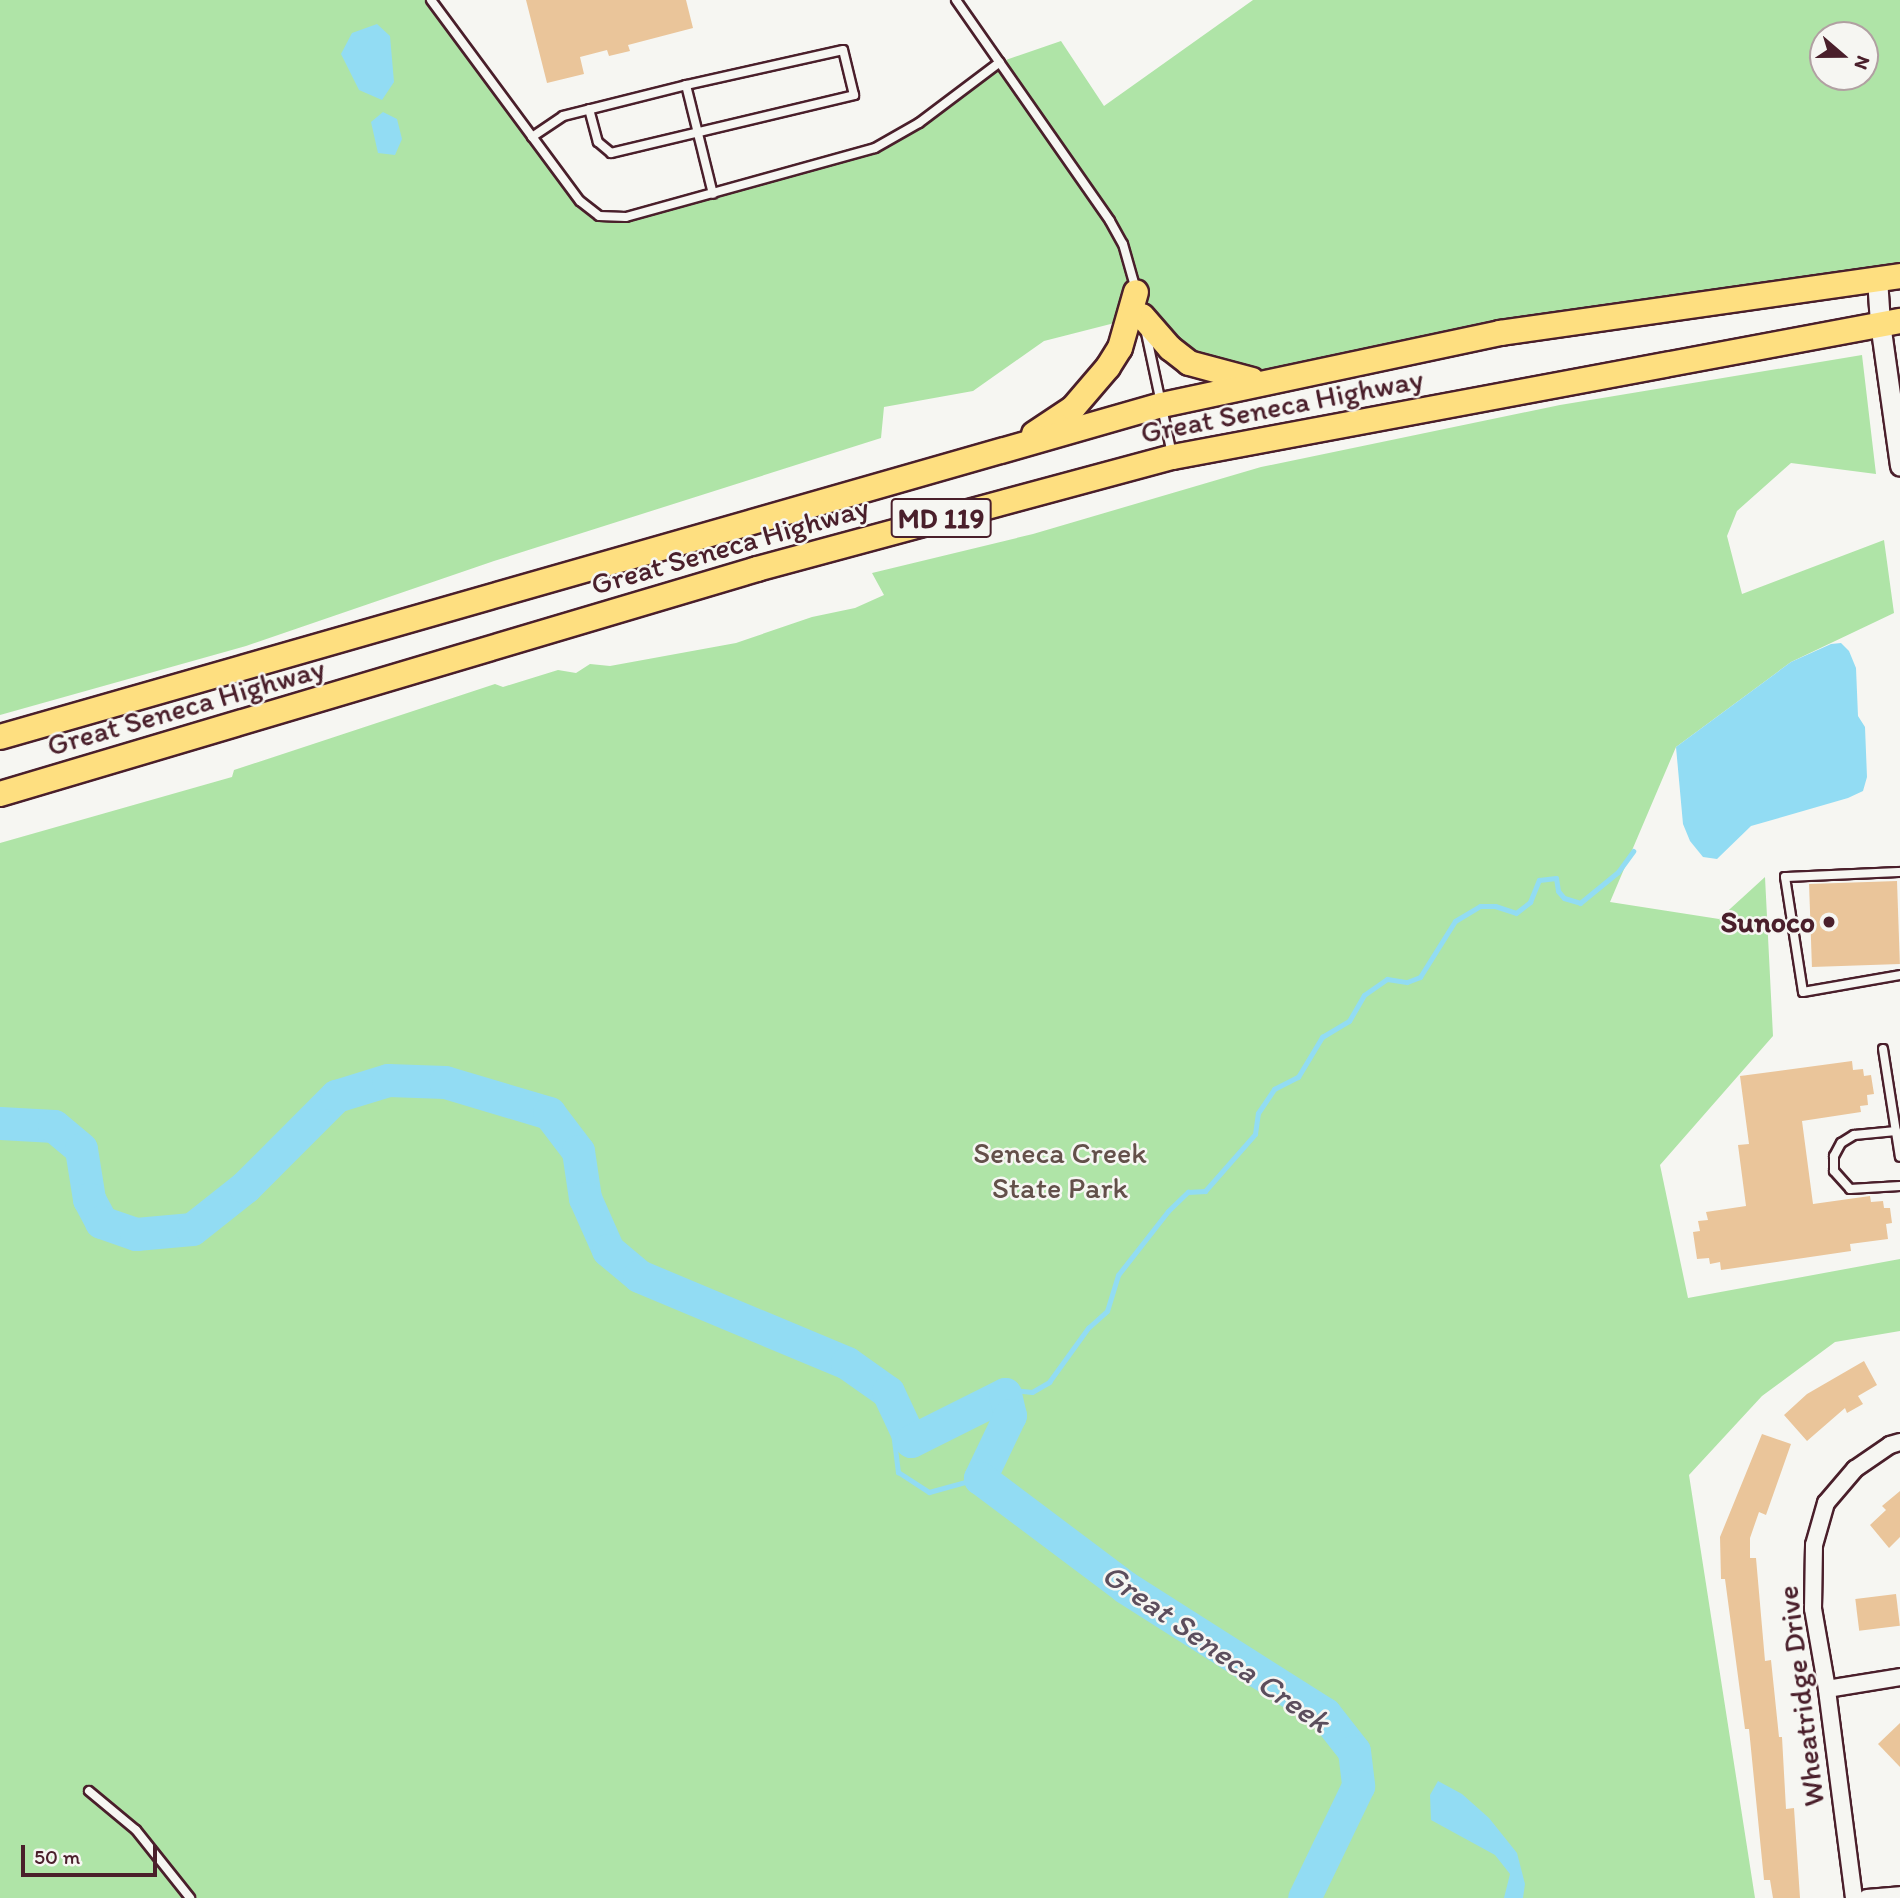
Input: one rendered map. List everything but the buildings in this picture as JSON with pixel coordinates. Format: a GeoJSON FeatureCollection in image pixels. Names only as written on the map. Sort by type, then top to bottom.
{"type":"FeatureCollection","features":[{"type":"Feature","properties":{"kind":"main road","name":"Great Seneca Highway"},"geometry":{"type":"LineString","coordinates":[[0,737],[1162,405],[1500,333],[1889,277]]}},
{"type":"Feature","properties":{"kind":"main road"},"geometry":{"type":"LineString","coordinates":[[1139,304],[1170,348],[1189,363],[1241,379],[1267,382]]}},
{"type":"Feature","properties":{"kind":"main road"},"geometry":{"type":"LineString","coordinates":[[1016,446],[1073,408],[1094,386],[1120,348],[1139,304]]}},
{"type":"Feature","properties":{"kind":"main road","name":"Great Seneca Highway"},"geometry":{"type":"LineString","coordinates":[[0,794],[757,569],[1173,457],[1890,322]]}},
{"type":"Feature","properties":{"kind":"street"},"geometry":{"type":"LineString","coordinates":[[1889,277],[1900,466]]}},
{"type":"Feature","properties":{"kind":"street","name":"Wheatridge Drive"},"geometry":{"type":"LineString","coordinates":[[1854,1898],[1827,1689],[1813,1609],[1814,1545],[1826,1503],[1855,1469],[1890,1445],[1900,1443]]}},
{"type":"Feature","properties":{"kind":"street"},"geometry":{"type":"LineString","coordinates":[[1827,1689],[1900,1677]]}},
{"type":"Feature","properties":{"kind":"street"},"geometry":{"type":"LineString","coordinates":[[1867,1898],[1900,1895]]}},
{"type":"Feature","properties":{"kind":"lane"},"geometry":{"type":"LineString","coordinates":[[431,0],[580,201],[599,216],[626,217],[875,148],[919,123],[1000,62]]}},
{"type":"Feature","properties":{"kind":"lane"},"geometry":{"type":"LineString","coordinates":[[956,0],[1111,221],[1124,244],[1173,457]]}},
{"type":"Feature","properties":{"kind":"lane"},"geometry":{"type":"LineString","coordinates":[[532,137],[564,116],[589,109],[843,50],[854,95],[611,153],[598,142],[589,109]]}},
{"type":"Feature","properties":{"kind":"lane"},"geometry":{"type":"LineString","coordinates":[[686,85],[713,194]]}},
{"type":"Feature","properties":{"kind":"lane"},"geometry":{"type":"LineString","coordinates":[[1900,872],[1785,877],[1803,992],[1900,975]]}},
{"type":"Feature","properties":{"kind":"lane"},"geometry":{"type":"LineString","coordinates":[[1883,1049],[1900,1157]]}},
{"type":"Feature","properties":{"kind":"lane"},"geometry":{"type":"LineString","coordinates":[[1890,1093],[1900,1092]]}},
{"type":"Feature","properties":{"kind":"lane"},"geometry":{"type":"LineString","coordinates":[[1896,1131],[1854,1135],[1847,1139],[1834,1156],[1834,1171],[1850,1189],[1900,1186]]}},
{"type":"Feature","properties":{"kind":"lane"},"geometry":{"type":"LineString","coordinates":[[89,1791],[136,1830],[190,1898]]}},
{"type":"Feature","properties":{"kind":"green space"},"geometry":{"type":"Polygon","coordinates":[[[0,0],[431,0],[580,201],[599,216],[626,217],[875,148],[919,123],[1000,62],[1061,41],[1104,106],[1253,0],[1900,0],[1900,277],[1267,382],[1209,370],[1142,316],[1044,341],[973,391],[884,407],[881,438],[494,561],[246,646],[0,715],[0,0]]]}},
{"type":"Feature","properties":{"kind":"green space","name":"Seneca Creek State Park"},"geometry":{"type":"Polygon","coordinates":[[[1862,355],[1876,474],[1791,463],[1737,511],[1727,536],[1742,594],[1884,540],[1894,613],[1791,662],[1676,747],[1610,902],[1719,919],[1765,877],[1773,1036],[1660,1165],[1688,1298],[1900,1259],[1900,1331],[1835,1342],[1762,1396],[1689,1475],[1755,1898],[0,1898],[0,843],[232,777],[234,770],[495,684],[503,687],[558,670],[576,673],[590,664],[610,666],[736,643],[812,617],[855,608],[884,595],[872,573],[1033,534],[1261,467],[1560,405],[1862,355]]]}},
{"type":"Feature","properties":{"kind":"water"},"geometry":{"type":"Polygon","coordinates":[[[377,24],[390,36],[394,82],[382,100],[359,90],[341,54],[352,33],[377,24]]]}},
{"type":"Feature","properties":{"kind":"water"},"geometry":{"type":"Polygon","coordinates":[[[383,112],[397,119],[402,139],[395,155],[378,153],[371,122],[383,112]]]}},
{"type":"Feature","properties":{"kind":"water"},"geometry":{"type":"Polygon","coordinates":[[[1841,643],[1849,651],[1856,668],[1858,716],[1865,727],[1867,777],[1863,791],[1848,798],[1751,826],[1717,859],[1703,857],[1690,841],[1683,824],[1676,747],[1791,662],[1831,644],[1841,643]]]}},
{"type":"Feature","properties":{"kind":"water"},"geometry":{"type":"Polygon","coordinates":[[[1438,1781],[1462,1794],[1489,1818],[1517,1853],[1525,1884],[1523,1898],[1504,1898],[1510,1874],[1495,1855],[1431,1820],[1430,1795],[1438,1781]]]}},
{"type":"Feature","properties":{"kind":"waterway"},"geometry":{"type":"LineString","coordinates":[[1005,1394],[1013,1390],[1032,1392],[1049,1382],[1088,1328],[1107,1311],[1118,1275],[1168,1211],[1188,1192],[1205,1191],[1255,1134],[1258,1113],[1274,1089],[1298,1077],[1322,1037],[1349,1021],[1364,995],[1387,979],[1407,982],[1420,977],[1455,921],[1480,906],[1495,906],[1516,913],[1530,902],[1539,880],[1556,878],[1558,891],[1564,898],[1580,903],[1618,872],[1633,851]]}},
{"type":"Feature","properties":{"kind":"waterway","name":"Great Seneca Creek"},"geometry":{"type":"LineString","coordinates":[[0,1123],[54,1126],[81,1149],[89,1199],[101,1222],[136,1234],[192,1229],[245,1187],[336,1096],[388,1080],[445,1082],[549,1113],[578,1151],[585,1198],[608,1250],[639,1276],[847,1363],[888,1392],[911,1441],[1005,1394],[1010,1415],[980,1478],[1125,1587],[1325,1714],[1354,1751],[1358,1786],[1304,1898]]}},
{"type":"Feature","properties":{"kind":"waterway","name":"Great Seneca Creek"},"geometry":{"type":"LineString","coordinates":[[888,1392],[898,1472],[929,1492],[980,1478]]}},
{"type":"Feature","properties":{"kind":"place","name":"Sunoco"},"geometry":{"type":"Point","coordinates":[1829,922]}}]}
